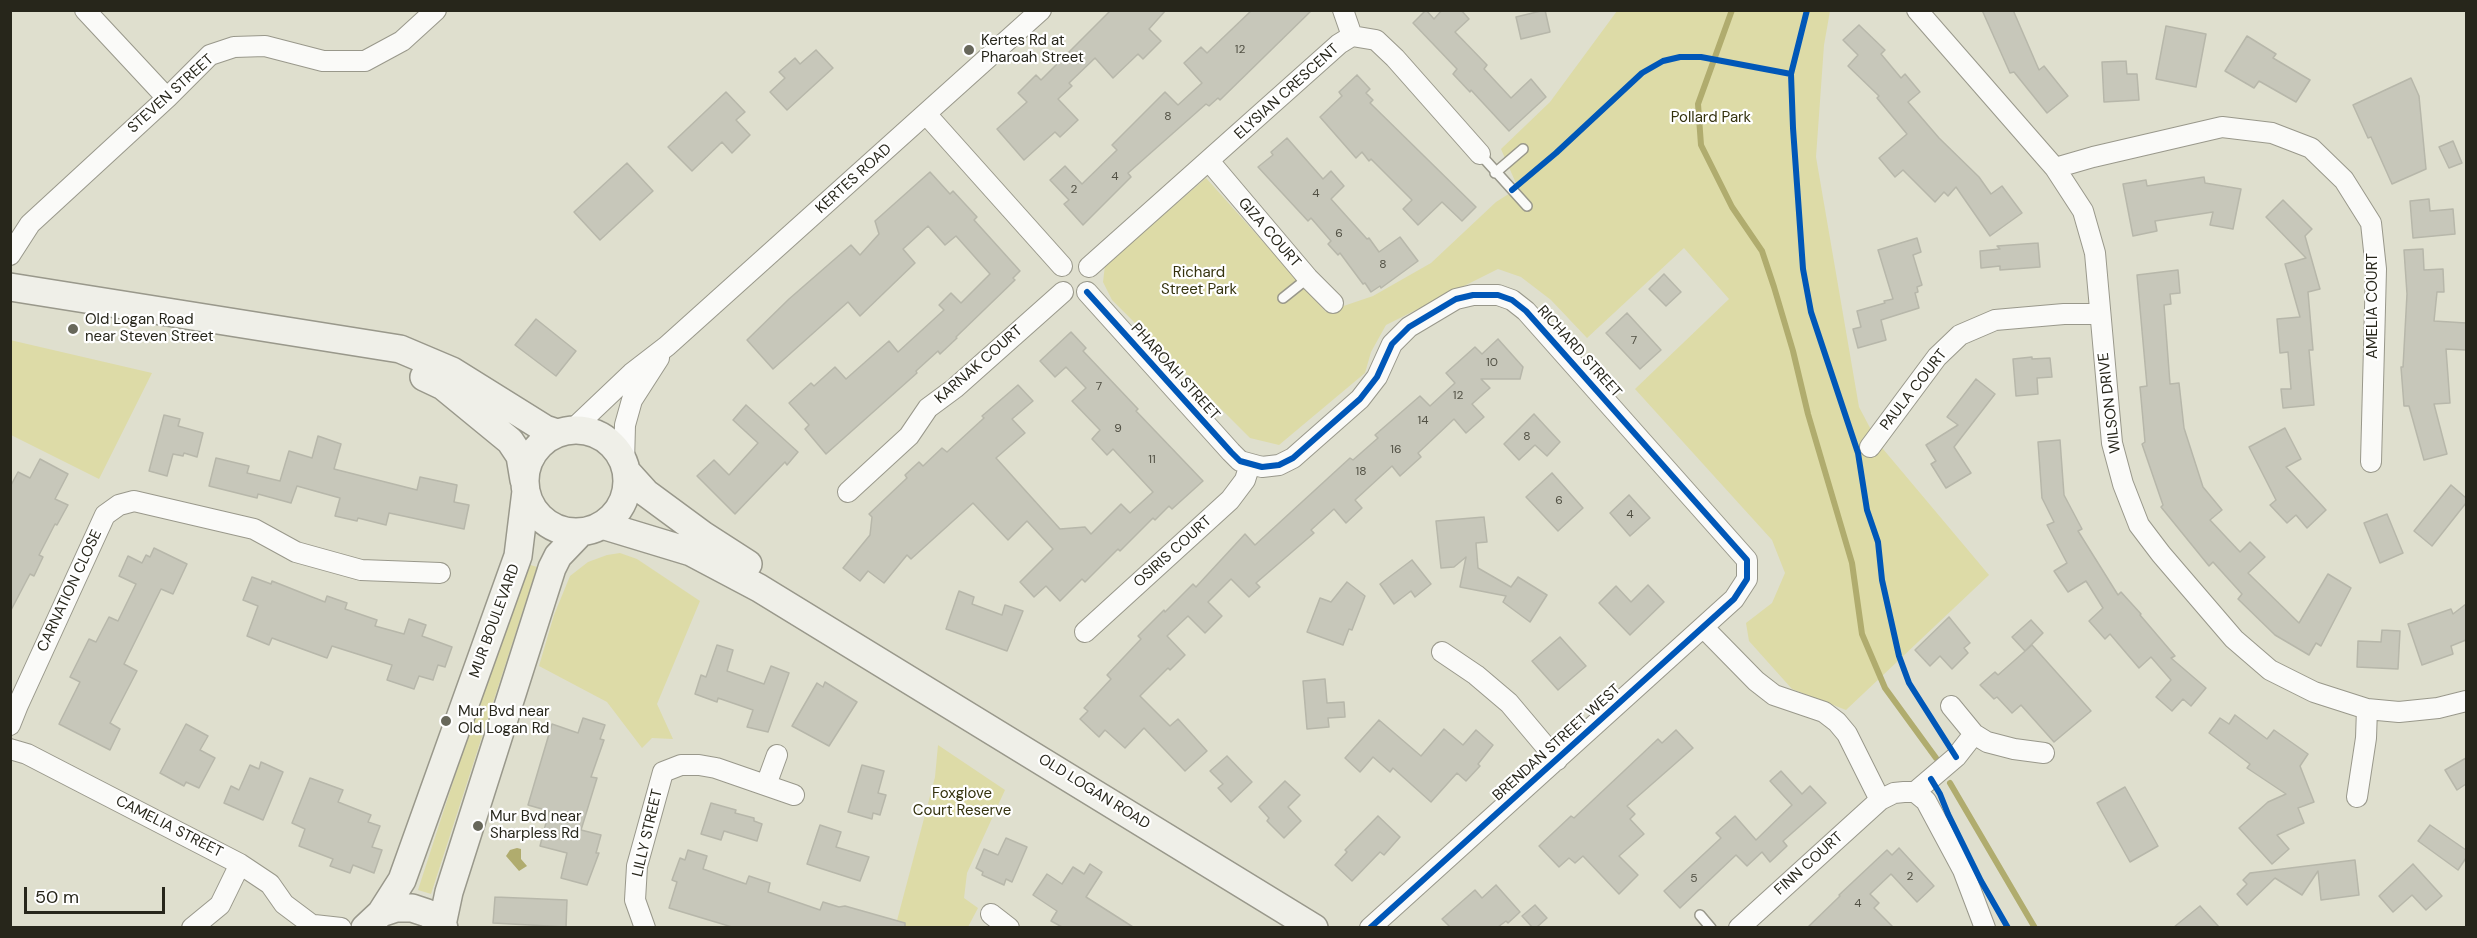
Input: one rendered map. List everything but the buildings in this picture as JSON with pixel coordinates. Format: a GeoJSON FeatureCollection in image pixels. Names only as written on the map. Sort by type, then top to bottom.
{"type":"FeatureCollection","features":[{"type":"Feature","properties":{"kind":"main road"},"geometry":{"type":"LineString","coordinates":[[10,287],[400,349],[452,371],[545,429],[590,431],[604,438],[616,448],[625,467],[627,488],[622,502],[614,515],[591,528],[558,556],[552,568],[449,892],[443,926],[427,913],[412,908],[396,908],[360,924]]}},
{"type":"Feature","properties":{"kind":"main road"},"geometry":{"type":"LineString","coordinates":[[334,340],[396,364],[443,386],[514,446],[520,456],[525,486],[537,514],[550,525],[565,531],[591,528]]}},
{"type":"Feature","properties":{"kind":"main road"},"geometry":{"type":"LineString","coordinates":[[525,486],[527,466],[533,452],[544,440],[565,431]]}},
{"type":"Feature","properties":{"kind":"main road","name":"OLD LOGAN ROAD"},"geometry":{"type":"LineString","coordinates":[[625,467],[646,493],[703,535],[768,576],[875,657]]}},
{"type":"Feature","properties":{"kind":"main road","name":"MUR BOULEVARD"},"geometry":{"type":"LineString","coordinates":[[360,924],[402,880],[518,556],[525,486]]}},
{"type":"Feature","properties":{"kind":"main road","name":"OLD LOGAN ROAD"},"geometry":{"type":"LineString","coordinates":[[591,528],[691,552],[759,588],[1314,927]]}},
{"type":"Feature","properties":{"kind":"street"},"geometry":{"type":"LineString","coordinates":[[85,10],[167,98]]}},
{"type":"Feature","properties":{"kind":"street","name":"STEVEN STREET"},"geometry":{"type":"LineString","coordinates":[[10,255],[30,224],[167,98],[210,55],[234,47],[265,46],[323,61],[365,61],[402,41],[436,10]]}},
{"type":"Feature","properties":{"kind":"street","name":"KERTES ROAD"},"geometry":{"type":"LineString","coordinates":[[565,431],[632,373],[668,346],[1041,10]]}},
{"type":"Feature","properties":{"kind":"street"},"geometry":{"type":"LineString","coordinates":[[1343,10],[1352,36]]}},
{"type":"Feature","properties":{"kind":"street","name":"WILSON DRIVE"},"geometry":{"type":"LineString","coordinates":[[1917,10],[2055,168],[2083,211],[2095,254],[2112,443],[2122,484],[2139,525],[2162,555],[2234,639],[2270,670],[2314,692],[2367,709],[2409,711],[2438,708],[2466,701]]}},
{"type":"Feature","properties":{"kind":"street","name":"ELYSIAN CRESCENT"},"geometry":{"type":"LineString","coordinates":[[1089,267],[1339,45],[1352,36],[1376,40],[1395,58],[1480,154]]}},
{"type":"Feature","properties":{"kind":"street"},"geometry":{"type":"LineString","coordinates":[[926,114],[1062,266]]}},
{"type":"Feature","properties":{"kind":"street","name":"AMELIA COURT"},"geometry":{"type":"LineString","coordinates":[[2055,168],[2222,127],[2272,133],[2311,148],[2344,180],[2371,223],[2376,269],[2371,462]]}},
{"type":"Feature","properties":{"kind":"street","name":"GIZA COURT"},"geometry":{"type":"LineString","coordinates":[[1209,161],[1308,278],[1333,303]]}},
{"type":"Feature","properties":{"kind":"street"},"geometry":{"type":"LineString","coordinates":[[1076,261],[1089,267],[1092,283],[1087,292],[1075,297],[1063,292],[1057,279],[1062,266],[1076,261]]}},
{"type":"Feature","properties":{"kind":"street","name":"KARNAK COURT"},"geometry":{"type":"LineString","coordinates":[[848,492],[909,436],[928,408],[955,388],[1063,292]]}},
{"type":"Feature","properties":{"kind":"street","name":"PHAROAH STREET"},"geometry":{"type":"LineString","coordinates":[[1087,292],[1231,452],[1240,461],[1250,464]]}},
{"type":"Feature","properties":{"kind":"street","name":"RICHARD STREET"},"geometry":{"type":"LineString","coordinates":[[1250,464],[1279,465],[1293,458],[1371,388],[1392,344],[1408,327],[1456,299],[1473,295],[1498,295],[1512,300],[1526,311],[1738,548],[1747,560],[1749,568]]}},
{"type":"Feature","properties":{"kind":"street","name":"PAULA COURT"},"geometry":{"type":"LineString","coordinates":[[1870,447],[1937,357],[1960,335],[1995,321],[2064,314],[2100,314]]}},
{"type":"Feature","properties":{"kind":"street","name":"KERTES ROAD"},"geometry":{"type":"LineString","coordinates":[[625,467],[625,425],[632,400],[668,346]]}},
{"type":"Feature","properties":{"kind":"street","name":"OSIRIS COURT"},"geometry":{"type":"LineString","coordinates":[[1085,632],[1230,500],[1245,480],[1250,464]]}},
{"type":"Feature","properties":{"kind":"street","name":"CARNATION CLOSE"},"geometry":{"type":"LineString","coordinates":[[10,725],[105,515],[119,505],[134,501],[254,529],[296,552],[362,570],[440,573]]}},
{"type":"Feature","properties":{"kind":"street","name":"BRENDAN STREET WEST"},"geometry":{"type":"LineString","coordinates":[[1370,927],[1703,627],[1742,589],[1749,568]]}},
{"type":"Feature","properties":{"kind":"street"},"geometry":{"type":"LineString","coordinates":[[1703,627],[1756,681],[1774,694],[1824,712],[1837,722],[1847,734],[1880,800],[1894,793],[1915,792],[1961,752],[1974,734]]}},
{"type":"Feature","properties":{"kind":"street"},"geometry":{"type":"LineString","coordinates":[[1442,652],[1476,675],[1509,703],[1557,760]]}},
{"type":"Feature","properties":{"kind":"street"},"geometry":{"type":"LineString","coordinates":[[1951,706],[1974,734],[1987,742],[2044,753]]}},
{"type":"Feature","properties":{"kind":"street"},"geometry":{"type":"LineString","coordinates":[[2357,797],[2366,738],[2367,709]]}},
{"type":"Feature","properties":{"kind":"street","name":"CAMELIA STREET"},"geometry":{"type":"LineString","coordinates":[[10,749],[27,754],[240,864],[270,884],[284,904],[315,926],[360,924]]}},
{"type":"Feature","properties":{"kind":"street"},"geometry":{"type":"LineString","coordinates":[[777,755],[766,785],[794,795]]}},
{"type":"Feature","properties":{"kind":"street","name":"LILLY STREET"},"geometry":{"type":"LineString","coordinates":[[645,927],[635,900],[637,866],[663,772],[681,765],[699,765],[766,785]]}},
{"type":"Feature","properties":{"kind":"street"},"geometry":{"type":"LineString","coordinates":[[1915,792],[1926,801],[1963,870],[1984,927]]}},
{"type":"Feature","properties":{"kind":"street","name":"FINN COURT"},"geometry":{"type":"LineString","coordinates":[[1739,927],[1880,800]]}},
{"type":"Feature","properties":{"kind":"street"},"geometry":{"type":"LineString","coordinates":[[192,927],[220,905],[240,864]]}},
{"type":"Feature","properties":{"kind":"street"},"geometry":{"type":"LineString","coordinates":[[991,914],[1010,927]]}},
{"type":"Feature","properties":{"kind":"lane"},"geometry":{"type":"LineString","coordinates":[[1495,173],[1523,149]]}},
{"type":"Feature","properties":{"kind":"lane"},"geometry":{"type":"LineString","coordinates":[[1480,154],[1527,206]]}},
{"type":"Feature","properties":{"kind":"lane"},"geometry":{"type":"LineString","coordinates":[[1283,298],[1308,278]]}},
{"type":"Feature","properties":{"kind":"lane"},"geometry":{"type":"LineString","coordinates":[[1700,915],[1711,927]]}},
{"type":"Feature","properties":{"kind":"green space","name":"Pollard Park"},"geometry":{"type":"Polygon","coordinates":[[[1617,11],[1830,11],[1824,45],[1816,157],[1859,407],[1878,443],[1989,575],[1846,710],[1792,689],[1749,641],[1746,623],[1772,603],[1785,573],[1772,540],[1635,389],[1729,299],[1684,248],[1587,338],[1551,300],[1521,277],[1498,269],[1386,325],[1371,352],[1365,373],[1279,445],[1250,438],[1112,300],[1103,282],[1105,265],[1206,178],[1326,312],[1373,296],[1431,263],[1496,202],[1518,188],[1501,149],[1550,102],[1617,11]]]}},
{"type":"Feature","properties":{"kind":"green space"},"geometry":{"type":"Polygon","coordinates":[[[10,340],[152,373],[99,479],[11,435],[10,340]]]}},
{"type":"Feature","properties":{"kind":"green space"},"geometry":{"type":"Polygon","coordinates":[[[620,553],[637,559],[700,601],[657,704],[673,739],[652,738],[642,748],[607,702],[539,666],[554,615],[570,576],[588,562],[620,553]]]}},
{"type":"Feature","properties":{"kind":"green space"},"geometry":{"type":"Polygon","coordinates":[[[524,563],[537,567],[431,894],[418,890],[524,563]]]}},
{"type":"Feature","properties":{"kind":"green space","name":"Foxglove Court Reserve"},"geometry":{"type":"Polygon","coordinates":[[[938,745],[1005,790],[967,873],[964,898],[978,908],[968,927],[895,928],[935,777],[938,745]]]}},
{"type":"Feature","properties":{"kind":"shaded area"},"geometry":{"type":"Polygon","coordinates":[[[521,849],[521,859],[527,866],[519,871],[506,856],[510,850],[521,849]]]}},
{"type":"Feature","properties":{"kind":"waterway"},"geometry":{"type":"LineString","coordinates":[[1732,10],[1698,104],[1701,145],[1732,207],[1762,251],[1774,287],[1793,351],[1808,414],[1852,563],[1862,634],[1885,688],[1936,758]]}},
{"type":"Feature","properties":{"kind":"waterway"},"geometry":{"type":"LineString","coordinates":[[1950,783],[2035,928]]}},
{"type":"Feature","properties":{"kind":"cycle path"},"geometry":{"type":"LineString","coordinates":[[1807,10],[1791,74],[1803,269],[1811,312],[1858,453],[1867,510],[1878,542],[1882,580],[1899,656],[1909,683],[1956,757]]}},
{"type":"Feature","properties":{"kind":"cycle path"},"geometry":{"type":"LineString","coordinates":[[1512,190],[1556,153],[1642,73],[1663,61],[1680,57],[1701,57],[1791,74]]}},
{"type":"Feature","properties":{"kind":"cycle path"},"geometry":{"type":"LineString","coordinates":[[1087,292],[1231,452],[1240,461],[1262,467],[1279,465],[1293,458],[1360,399],[1377,377],[1392,344],[1409,327],[1456,299],[1473,295],[1498,295],[1512,300],[1526,311],[1747,560],[1747,579],[1734,599],[1370,928]]}},
{"type":"Feature","properties":{"kind":"cycle path"},"geometry":{"type":"LineString","coordinates":[[1931,779],[1981,881],[2008,928]]}},
{"type":"Feature","properties":{"kind":"place","name":"Kertes Rd at Pharoah Street"},"geometry":{"type":"Point","coordinates":[969,50]}},
{"type":"Feature","properties":{"kind":"place","name":"Old Logan Road near Steven Street"},"geometry":{"type":"Point","coordinates":[73,329]}},
{"type":"Feature","properties":{"kind":"place","name":"Mur Bvd near Old Logan Rd"},"geometry":{"type":"Point","coordinates":[446,721]}},
{"type":"Feature","properties":{"kind":"place","name":"Mur Bvd near Sharpless Rd"},"geometry":{"type":"Point","coordinates":[478,826]}},
{"type":"Feature","properties":{"kind":"park label","name":"Richard Street Park"},"geometry":{"type":"Point","coordinates":[1199,282]}}]}
